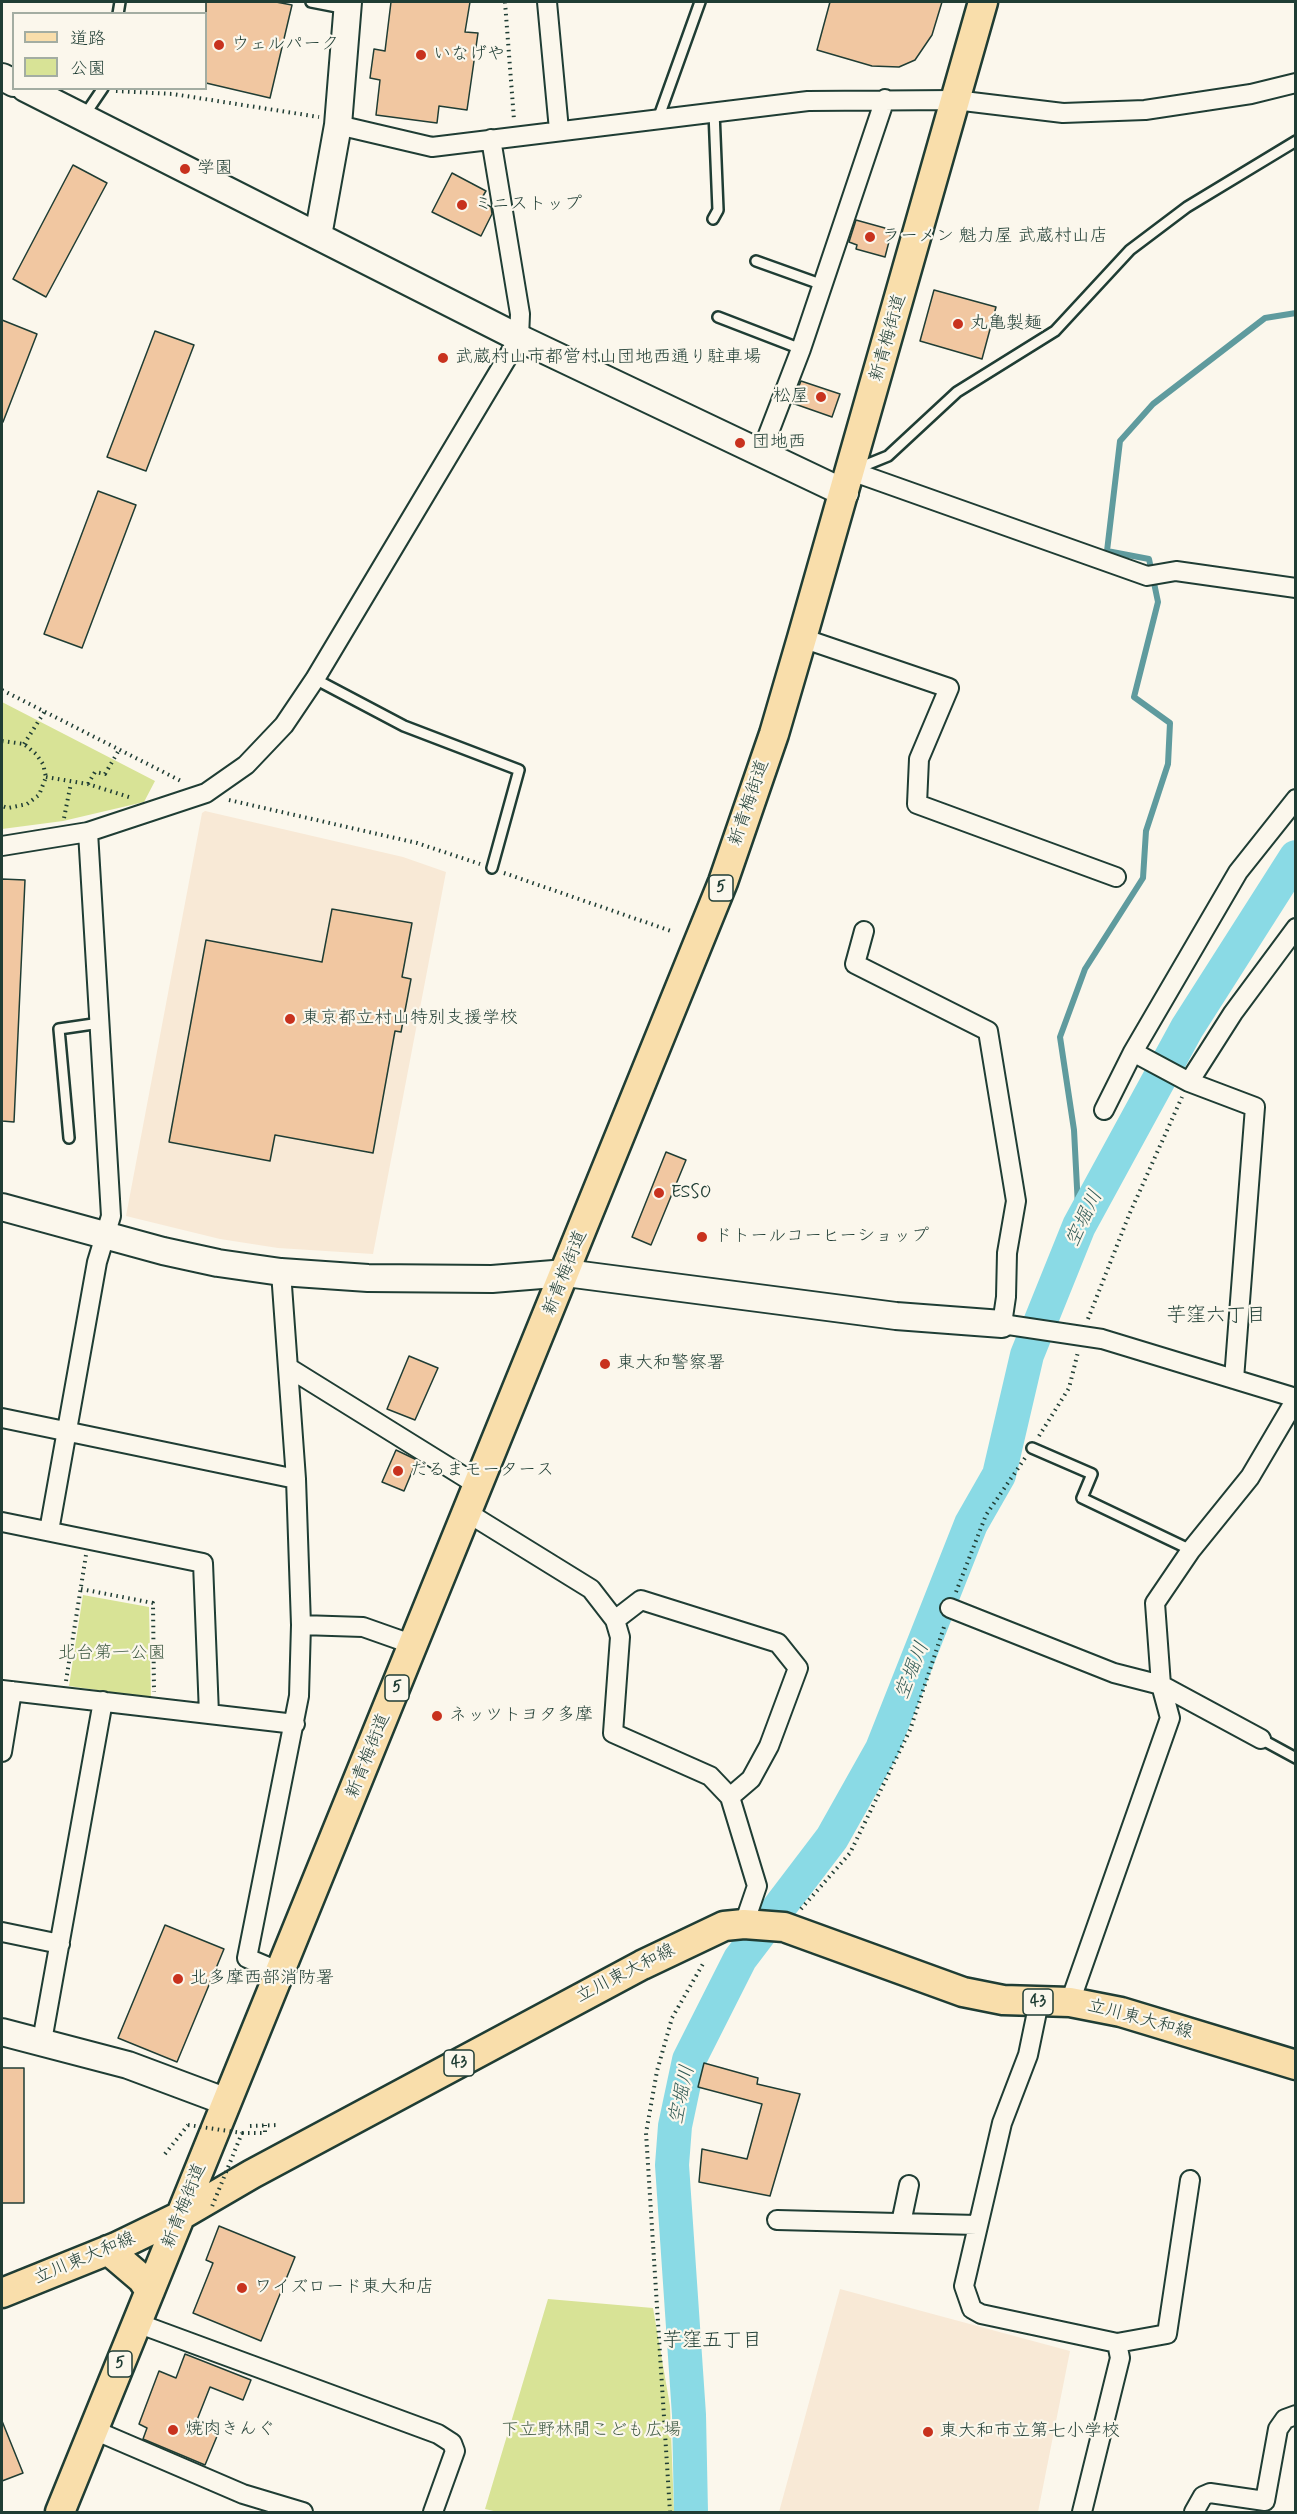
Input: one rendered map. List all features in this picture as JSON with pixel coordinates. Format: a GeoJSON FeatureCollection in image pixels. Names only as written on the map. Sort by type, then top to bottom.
{"type":"FeatureCollection","features":[{"type":"Feature","properties":{"kind":"main road","name":"新青梅街道"},"geometry":{"type":"LineString","coordinates":[[60,2512],[468,1514],[723,882],[774,734],[848,482],[983,2]]}},
{"type":"Feature","properties":{"kind":"main road","name":"立川東大和線"},"geometry":{"type":"LineString","coordinates":[[2,2293],[108,2250],[180,2216],[252,2174],[642,1965],[724,1926],[744,1924],[784,1927],[963,1992],[1003,2000],[1070,2002],[1121,2012],[1296,2065]]}},
{"type":"Feature","properties":{"kind":"main road"},"geometry":{"type":"LineString","coordinates":[[108,2250],[142,2279],[150,2291]]}},
{"type":"Feature","properties":{"kind":"street"},"geometry":{"type":"LineString","coordinates":[[547,2],[560,130]]}},
{"type":"Feature","properties":{"kind":"street"},"geometry":{"type":"LineString","coordinates":[[318,236],[338,123],[348,5]]}},
{"type":"Feature","properties":{"kind":"street"},"geometry":{"type":"LineString","coordinates":[[338,123],[432,147],[808,101],[955,100],[1063,113],[1145,110],[1251,94],[1296,83]]}},
{"type":"Feature","properties":{"kind":"street"},"geometry":{"type":"LineString","coordinates":[[28,90],[519,338],[761,453],[1147,576],[1176,571],[1296,588]]}},
{"type":"Feature","properties":{"kind":"street"},"geometry":{"type":"LineString","coordinates":[[761,453],[801,349],[885,99]]}},
{"type":"Feature","properties":{"kind":"street"},"geometry":{"type":"LineString","coordinates":[[2,846],[88,832],[206,793],[246,765],[268,744],[315,679],[519,338],[520,314],[491,139]]}},
{"type":"Feature","properties":{"kind":"street"},"geometry":{"type":"LineString","coordinates":[[802,638],[949,688],[918,759],[917,804],[1116,877]]}},
{"type":"Feature","properties":{"kind":"street"},"geometry":{"type":"LineString","coordinates":[[1104,1110],[1133,1052],[1238,872],[1296,799]]}},
{"type":"Feature","properties":{"kind":"street"},"geometry":{"type":"LineString","coordinates":[[49,1532],[65,1430],[97,1262],[111,1216],[88,832]]}},
{"type":"Feature","properties":{"kind":"street"},"geometry":{"type":"LineString","coordinates":[[1189,1082],[1233,1012],[1296,928]]}},
{"type":"Feature","properties":{"kind":"street"},"geometry":{"type":"LineString","coordinates":[[864,931],[855,964],[988,1031],[1016,1201],[1007,1253],[1006,1297],[1011,1325]]}},
{"type":"Feature","properties":{"kind":"street"},"geometry":{"type":"LineString","coordinates":[[1133,1052],[1189,1082],[1255,1107],[1234,1379]]}},
{"type":"Feature","properties":{"kind":"street"},"geometry":{"type":"LineString","coordinates":[[2,1207],[218,1263],[281,1272],[368,1278],[492,1279],[566,1273],[896,1316],[1011,1325],[1079,1335],[1102,1339],[1296,1399],[1250,1477],[1191,1550],[1155,1603],[1161,1685],[1170,1718],[1070,2002]]}},
{"type":"Feature","properties":{"kind":"street"},"geometry":{"type":"LineString","coordinates":[[280,1972],[247,1958],[299,1696],[301,1625],[296,1479],[290,1368],[281,1272]]}},
{"type":"Feature","properties":{"kind":"street"},"geometry":{"type":"LineString","coordinates":[[290,1368],[479,1486]]}},
{"type":"Feature","properties":{"kind":"street"},"geometry":{"type":"LineString","coordinates":[[2,1418],[296,1479]]}},
{"type":"Feature","properties":{"kind":"street"},"geometry":{"type":"LineString","coordinates":[[468,1514],[591,1589],[615,1620],[620,1637],[613,1733],[710,1776],[729,1797],[757,1886],[744,1924]]}},
{"type":"Feature","properties":{"kind":"street"},"geometry":{"type":"LineString","coordinates":[[2,1522],[203,1563],[209,1714]]}},
{"type":"Feature","properties":{"kind":"street"},"geometry":{"type":"LineString","coordinates":[[615,1620],[641,1600],[778,1643],[798,1668],[751,1779],[729,1797]]}},
{"type":"Feature","properties":{"kind":"street"},"geometry":{"type":"LineString","coordinates":[[950,1608],[1114,1672],[1161,1685],[1261,1739]]}},
{"type":"Feature","properties":{"kind":"street"},"geometry":{"type":"LineString","coordinates":[[301,1625],[363,1627],[414,1645]]}},
{"type":"Feature","properties":{"kind":"street"},"geometry":{"type":"LineString","coordinates":[[2,1752],[7,1690],[295,1724]]}},
{"type":"Feature","properties":{"kind":"street"},"geometry":{"type":"LineString","coordinates":[[42,2041],[103,1701]]}},
{"type":"Feature","properties":{"kind":"street"},"geometry":{"type":"LineString","coordinates":[[2,1932],[60,1944]]}},
{"type":"Feature","properties":{"kind":"street"},"geometry":{"type":"LineString","coordinates":[[1039,2002],[1028,2055],[1002,2123],[977,2225],[964,2286],[972,2309],[981,2314],[1117,2343],[1167,2334],[1190,2180]]}},
{"type":"Feature","properties":{"kind":"street"},"geometry":{"type":"LineString","coordinates":[[2,2032],[128,2065],[227,2102]]}},
{"type":"Feature","properties":{"kind":"street"},"geometry":{"type":"LineString","coordinates":[[902,2223],[909,2185]]}},
{"type":"Feature","properties":{"kind":"street"},"geometry":{"type":"LineString","coordinates":[[777,2220],[977,2225]]}},
{"type":"Feature","properties":{"kind":"street"},"geometry":{"type":"LineString","coordinates":[[137,2323],[438,2434],[452,2443],[455,2451],[434,2512]]}},
{"type":"Feature","properties":{"kind":"street"},"geometry":{"type":"LineString","coordinates":[[1082,2512],[1120,2358],[1117,2343]]}},
{"type":"Feature","properties":{"kind":"street"},"geometry":{"type":"LineString","coordinates":[[1194,2512],[1203,2496],[1210,2493],[1264,2501],[1278,2429],[1285,2419],[1296,2415]]}},
{"type":"Feature","properties":{"kind":"street"},"geometry":{"type":"LineString","coordinates":[[94,2430],[243,2494],[303,2512]]}},
{"type":"Feature","properties":{"kind":"lane"},"geometry":{"type":"LineString","coordinates":[[311,2],[348,5]]}},
{"type":"Feature","properties":{"kind":"lane"},"geometry":{"type":"LineString","coordinates":[[658,119],[700,2]]}},
{"type":"Feature","properties":{"kind":"lane"},"geometry":{"type":"LineString","coordinates":[[83,118],[102,90]]}},
{"type":"Feature","properties":{"kind":"lane"},"geometry":{"type":"LineString","coordinates":[[713,219],[718,210],[714,112]]}},
{"type":"Feature","properties":{"kind":"lane"},"geometry":{"type":"LineString","coordinates":[[848,482],[888,456],[957,392],[1055,331],[1130,250],[1187,207],[1296,141]]}},
{"type":"Feature","properties":{"kind":"lane"},"geometry":{"type":"LineString","coordinates":[[756,261],[823,285]]}},
{"type":"Feature","properties":{"kind":"lane"},"geometry":{"type":"LineString","coordinates":[[718,317],[801,349]]}},
{"type":"Feature","properties":{"kind":"lane"},"geometry":{"type":"LineString","coordinates":[[315,679],[404,726],[519,770],[492,868]]}},
{"type":"Feature","properties":{"kind":"lane"},"geometry":{"type":"LineString","coordinates":[[69,1138],[59,1029],[100,1023]]}},
{"type":"Feature","properties":{"kind":"lane"},"geometry":{"type":"LineString","coordinates":[[1032,1448],[1092,1474],[1082,1498],[1191,1550]]}},
{"type":"Feature","properties":{"kind":"lane"},"geometry":{"type":"LineString","coordinates":[[1261,1739],[1296,1758]]}},
{"type":"Feature","properties":{"kind":"path"},"geometry":{"type":"LineString","coordinates":[[505,2],[516,135]]}},
{"type":"Feature","properties":{"kind":"path"},"geometry":{"type":"LineString","coordinates":[[102,90],[173,94],[338,123]]}},
{"type":"Feature","properties":{"kind":"path"},"geometry":{"type":"LineString","coordinates":[[2,690],[206,793],[417,843],[671,931]]}},
{"type":"Feature","properties":{"kind":"path"},"geometry":{"type":"LineString","coordinates":[[24,744],[45,711]]}},
{"type":"Feature","properties":{"kind":"path"},"geometry":{"type":"LineString","coordinates":[[2,741],[24,744],[43,764],[46,777],[39,795],[27,804],[8,808],[2,806]]}},
{"type":"Feature","properties":{"kind":"path"},"geometry":{"type":"LineString","coordinates":[[88,784],[95,772],[105,774],[119,750]]}},
{"type":"Feature","properties":{"kind":"path"},"geometry":{"type":"LineString","coordinates":[[46,777],[71,783],[88,784],[133,799]]}},
{"type":"Feature","properties":{"kind":"path"},"geometry":{"type":"LineString","coordinates":[[63,821],[71,783]]}},
{"type":"Feature","properties":{"kind":"path"},"geometry":{"type":"LineString","coordinates":[[784,1927],[850,1852],[910,1730],[950,1608],[986,1515],[1032,1448],[1069,1388],[1079,1335],[1129,1215],[1189,1082]]}},
{"type":"Feature","properties":{"kind":"path"},"geometry":{"type":"LineString","coordinates":[[63,1697],[88,1539]]}},
{"type":"Feature","properties":{"kind":"path"},"geometry":{"type":"LineString","coordinates":[[81,1589],[153,1603],[154,1707]]}},
{"type":"Feature","properties":{"kind":"path"},"geometry":{"type":"LineString","coordinates":[[669,2512],[646,2133],[657,2071],[672,2018],[707,1957]]}},
{"type":"Feature","properties":{"kind":"path"},"geometry":{"type":"LineString","coordinates":[[165,2154],[188,2125],[242,2133],[265,2133],[265,2125]]}},
{"type":"Feature","properties":{"kind":"path"},"geometry":{"type":"LineString","coordinates":[[250,2126],[279,2125]]}},
{"type":"Feature","properties":{"kind":"path"},"geometry":{"type":"LineString","coordinates":[[211,2209],[242,2133]]}},
{"type":"Feature","properties":{"kind":"shaded area","name":"東京都立村山特別支援学校"},"geometry":{"type":"Polygon","coordinates":[[[205,811],[403,857],[446,872],[373,1254],[278,1248],[220,1239],[126,1216],[202,813],[205,811]]]}},
{"type":"Feature","properties":{"kind":"shaded area","name":"東大和市立第七小学校"},"geometry":{"type":"Polygon","coordinates":[[[840,2289],[1070,2351],[1038,2512],[779,2512],[840,2289]]]}},
{"type":"Feature","properties":{"kind":"green space"},"geometry":{"type":"Polygon","coordinates":[[[2,702],[155,781],[144,802],[63,821],[2,829],[2,702]]]}},
{"type":"Feature","properties":{"kind":"green space","name":"北台第一公園"},"geometry":{"type":"Polygon","coordinates":[[[83,1595],[149,1607],[151,1698],[69,1686],[83,1595]]]}},
{"type":"Feature","properties":{"kind":"green space","name":"下立野林間こども広場"},"geometry":{"type":"Polygon","coordinates":[[[548,2299],[653,2308],[670,2406],[674,2512],[498,2512],[485,2509],[548,2299]]]}},
{"type":"Feature","properties":{"kind":"building"},"geometry":{"type":"Polygon","coordinates":[[[206,2],[276,2],[292,5],[270,98],[207,83],[206,2]]]}},
{"type":"Feature","properties":{"kind":"building"},"geometry":{"type":"Polygon","coordinates":[[[391,2],[470,2],[465,32],[478,33],[467,110],[439,106],[437,123],[376,115],[380,80],[370,78],[374,49],[385,51],[391,2]]]}},
{"type":"Feature","properties":{"kind":"building"},"geometry":{"type":"Polygon","coordinates":[[[830,2],[942,2],[932,35],[915,60],[899,67],[872,66],[817,50],[830,2]]]}},
{"type":"Feature","properties":{"kind":"building"},"geometry":{"type":"Polygon","coordinates":[[[73,165],[107,183],[46,297],[13,279],[73,165]]]}},
{"type":"Feature","properties":{"kind":"building","name":"ミニストップ"},"geometry":{"type":"Polygon","coordinates":[[[452,173],[486,191],[480,201],[491,207],[492,214],[481,236],[432,212],[452,173]]]}},
{"type":"Feature","properties":{"kind":"building"},"geometry":{"type":"Polygon","coordinates":[[[856,220],[892,230],[885,257],[856,249],[857,245],[849,242],[856,220]]]}},
{"type":"Feature","properties":{"kind":"building","name":"丸亀製麺"},"geometry":{"type":"Polygon","coordinates":[[[934,290],[996,307],[982,359],[920,341],[934,290]]]}},
{"type":"Feature","properties":{"kind":"building"},"geometry":{"type":"Polygon","coordinates":[[[2,320],[37,334],[3,422],[2,421],[2,320]]]}},
{"type":"Feature","properties":{"kind":"building"},"geometry":{"type":"Polygon","coordinates":[[[155,331],[194,345],[146,471],[107,457],[155,331]]]}},
{"type":"Feature","properties":{"kind":"building"},"geometry":{"type":"Polygon","coordinates":[[[801,381],[840,394],[832,417],[792,403],[801,381]]]}},
{"type":"Feature","properties":{"kind":"building"},"geometry":{"type":"Polygon","coordinates":[[[98,491],[136,505],[82,648],[44,634],[98,491]]]}},
{"type":"Feature","properties":{"kind":"building"},"geometry":{"type":"Polygon","coordinates":[[[2,879],[25,880],[14,1122],[2,1121],[2,879]]]}},
{"type":"Feature","properties":{"kind":"building"},"geometry":{"type":"Polygon","coordinates":[[[332,909],[412,923],[402,977],[411,979],[401,1032],[395,1031],[373,1153],[275,1135],[270,1161],[169,1142],[206,940],[322,962],[332,909]]]}},
{"type":"Feature","properties":{"kind":"building"},"geometry":{"type":"Polygon","coordinates":[[[666,1152],[686,1160],[651,1245],[632,1237],[666,1152]]]}},
{"type":"Feature","properties":{"kind":"building"},"geometry":{"type":"Polygon","coordinates":[[[409,1356],[438,1368],[415,1420],[387,1409],[409,1356]]]}},
{"type":"Feature","properties":{"kind":"building"},"geometry":{"type":"Polygon","coordinates":[[[396,1450],[417,1460],[404,1491],[382,1482],[396,1450]]]}},
{"type":"Feature","properties":{"kind":"building"},"geometry":{"type":"Polygon","coordinates":[[[165,1925],[224,1949],[177,2062],[118,2038],[165,1925]]]}},
{"type":"Feature","properties":{"kind":"building"},"geometry":{"type":"Polygon","coordinates":[[[704,2063],[758,2078],[757,2084],[800,2094],[770,2196],[699,2182],[702,2149],[747,2159],[762,2104],[698,2087],[704,2063]]]}},
{"type":"Feature","properties":{"kind":"building"},"geometry":{"type":"Polygon","coordinates":[[[2,2068],[24,2068],[24,2203],[2,2203],[2,2068]]]}},
{"type":"Feature","properties":{"kind":"building","name":"ワイズロード東大和店"},"geometry":{"type":"Polygon","coordinates":[[[219,2226],[295,2257],[261,2341],[193,2313],[213,2263],[206,2260],[219,2226]]]}},
{"type":"Feature","properties":{"kind":"building"},"geometry":{"type":"Polygon","coordinates":[[[185,2354],[251,2380],[243,2400],[210,2387],[197,2420],[220,2429],[205,2465],[143,2439],[147,2428],[139,2424],[159,2371],[176,2378],[185,2354]]]}},
{"type":"Feature","properties":{"kind":"building"},"geometry":{"type":"Polygon","coordinates":[[[2,2421],[23,2473],[2,2481],[2,2421]]]}},
{"type":"Feature","properties":{"kind":"waterway"},"geometry":{"type":"LineString","coordinates":[[1079,1226],[1074,1130],[1060,1037],[1085,969],[1143,878],[1146,831],[1168,764],[1170,723],[1134,697],[1158,602],[1149,559],[1107,551],[1120,441],[1153,404],[1265,318],[1296,313]]}},
{"type":"Feature","properties":{"kind":"waterway","name":"空堀川"},"geometry":{"type":"LineString","coordinates":[[691,2512],[689,2415],[672,2165],[675,2126],[689,2060],[740,1959],[832,1838],[882,1749],[971,1524],[999,1475],[1027,1355],[1079,1226],[1187,1028],[1296,857]]}},
{"type":"Feature","properties":{"kind":"place","name":"ウェルパーク"},"geometry":{"type":"Point","coordinates":[219,45]}},
{"type":"Feature","properties":{"kind":"place","name":"いなげや"},"geometry":{"type":"Point","coordinates":[421,55]}},
{"type":"Feature","properties":{"kind":"place","name":"学園"},"geometry":{"type":"Point","coordinates":[185,169]}},
{"type":"Feature","properties":{"kind":"place","name":"ミニストップ"},"geometry":{"type":"Point","coordinates":[462,205]}},
{"type":"Feature","properties":{"kind":"place","name":"ラーメン 魁力屋 武蔵村山店"},"geometry":{"type":"Point","coordinates":[870,237]}},
{"type":"Feature","properties":{"kind":"place","name":"丸亀製麺"},"geometry":{"type":"Point","coordinates":[958,324]}},
{"type":"Feature","properties":{"kind":"place","name":"武蔵村山市都営村山団地西通り駐車場"},"geometry":{"type":"Point","coordinates":[443,358]}},
{"type":"Feature","properties":{"kind":"place","name":"松屋"},"geometry":{"type":"Point","coordinates":[821,397]}},
{"type":"Feature","properties":{"kind":"place","name":"団地西"},"geometry":{"type":"Point","coordinates":[740,443]}},
{"type":"Feature","properties":{"kind":"place","name":"東京都立村山特別支援学校"},"geometry":{"type":"Point","coordinates":[290,1019]}},
{"type":"Feature","properties":{"kind":"place","name":"ESSO"},"geometry":{"type":"Point","coordinates":[659,1193]}},
{"type":"Feature","properties":{"kind":"place","name":"ドトールコーヒーショップ"},"geometry":{"type":"Point","coordinates":[702,1237]}},
{"type":"Feature","properties":{"kind":"place","name":"東大和警察署"},"geometry":{"type":"Point","coordinates":[605,1364]}},
{"type":"Feature","properties":{"kind":"place","name":"だるまモータース"},"geometry":{"type":"Point","coordinates":[398,1471]}},
{"type":"Feature","properties":{"kind":"place","name":"ネッツトヨタ多摩"},"geometry":{"type":"Point","coordinates":[437,1716]}},
{"type":"Feature","properties":{"kind":"place","name":"北多摩西部消防署"},"geometry":{"type":"Point","coordinates":[178,1979]}},
{"type":"Feature","properties":{"kind":"place","name":"ワイズロード東大和店"},"geometry":{"type":"Point","coordinates":[242,2288]}},
{"type":"Feature","properties":{"kind":"place","name":"焼肉きんぐ"},"geometry":{"type":"Point","coordinates":[173,2430]}},
{"type":"Feature","properties":{"kind":"place","name":"東大和市立第七小学校"},"geometry":{"type":"Point","coordinates":[928,2432]}},
{"type":"Feature","properties":{"kind":"district","name":"芋窪六丁目"},"geometry":{"type":"Point","coordinates":[1216,1317]}},
{"type":"Feature","properties":{"kind":"district","name":"芋窪五丁目"},"geometry":{"type":"Point","coordinates":[712,2342]}}]}
